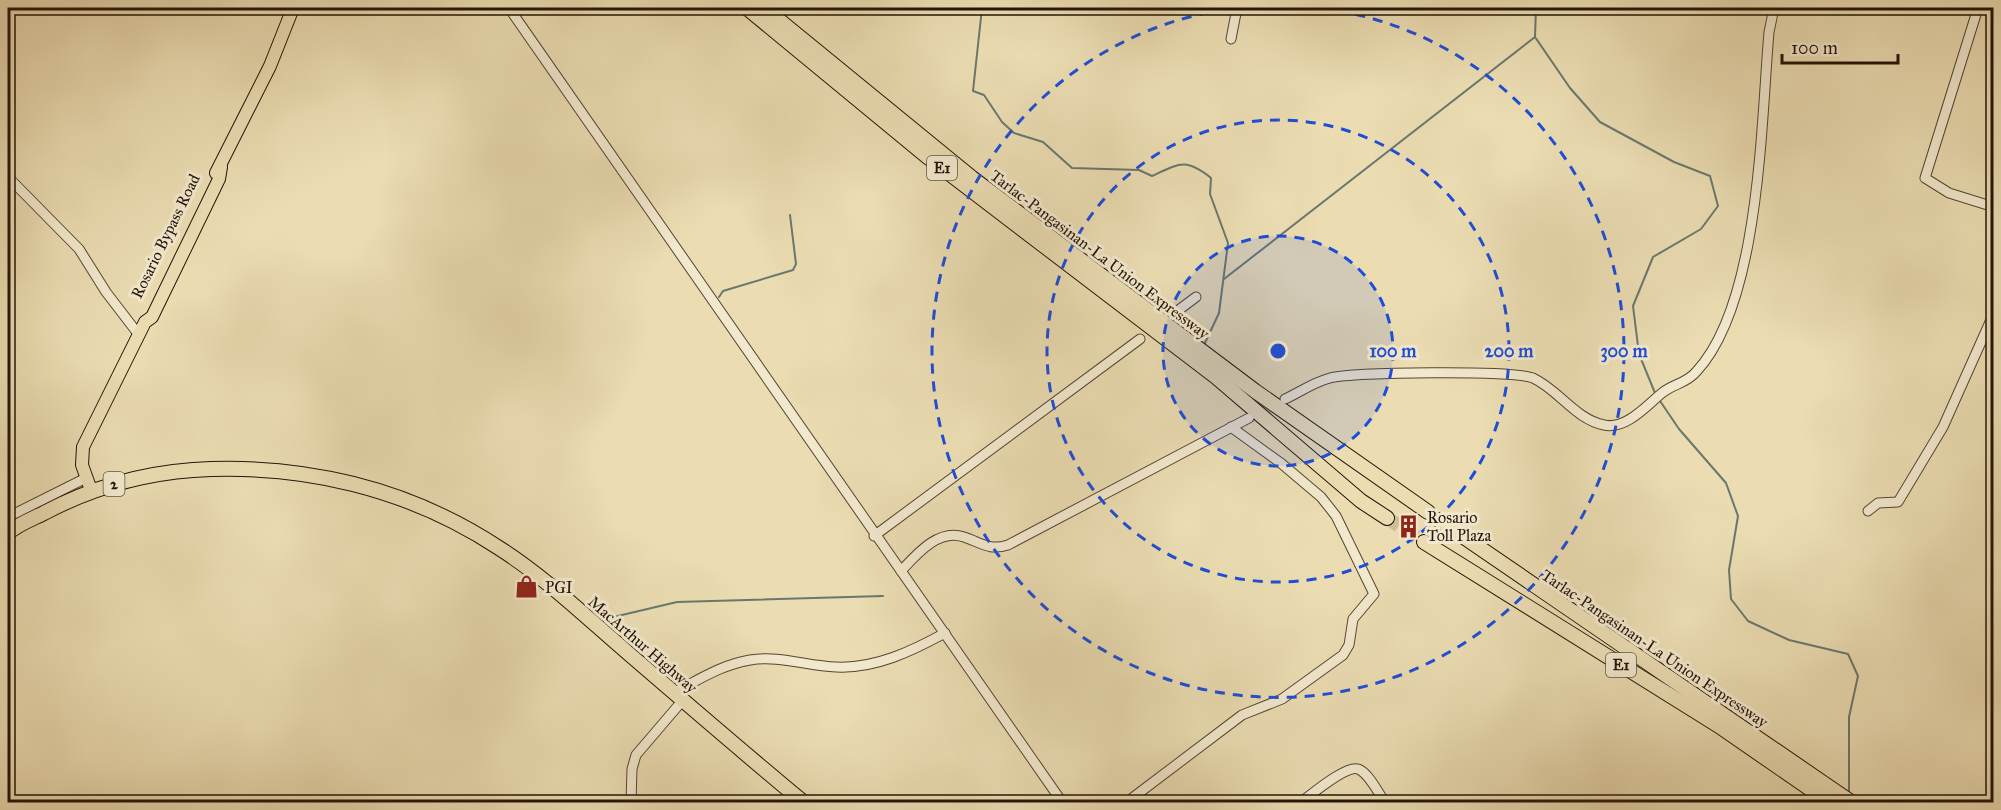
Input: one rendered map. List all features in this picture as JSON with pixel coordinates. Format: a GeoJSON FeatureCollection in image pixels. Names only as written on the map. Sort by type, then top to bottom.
{"type":"FeatureCollection","features":[{"type":"Feature","properties":{"kind":"highway","name":"Tarlac-Pangasinan-La Union Expressway"},"geometry":{"type":"LineString","coordinates":[[747,8],[929,158],[1216,376],[1360,501],[1387,518]]}},
{"type":"Feature","properties":{"kind":"highway","name":"Tarlac-Pangasinan-La Union Expressway"},"geometry":{"type":"LineString","coordinates":[[764,8],[1000,200],[1255,391],[1433,516],[1851,802]]}},
{"type":"Feature","properties":{"kind":"highway","name":"MacArthur Highway"},"geometry":{"type":"LineString","coordinates":[[8,533],[89,484],[173,472],[276,469],[337,480],[417,503],[462,525],[535,574],[803,802]]}},
{"type":"Feature","properties":{"kind":"highway","name":"Tarlac-Pangasinan-La Union Expressway"},"geometry":{"type":"LineString","coordinates":[[1424,542],[1719,726],[1829,802]]}},
{"type":"Feature","properties":{"kind":"main road","name":"Rosario Bypass Road"},"geometry":{"type":"LineString","coordinates":[[89,484],[82,465],[83,447],[145,322],[152,317],[219,179],[221,167],[265,72],[291,8]]}},
{"type":"Feature","properties":{"kind":"street"},"geometry":{"type":"LineString","coordinates":[[508,8],[874,536],[945,633],[1062,802]]}},
{"type":"Feature","properties":{"kind":"street"},"geometry":{"type":"LineString","coordinates":[[1232,39],[1237,8]]}},
{"type":"Feature","properties":{"kind":"street"},"geometry":{"type":"LineString","coordinates":[[1285,399],[1314,383],[1346,375],[1495,373],[1533,379],[1579,414],[1606,426],[1627,420],[1662,392],[1696,373],[1708,356],[1732,309],[1750,236],[1769,32],[1774,8]]}},
{"type":"Feature","properties":{"kind":"street"},"geometry":{"type":"LineString","coordinates":[[1978,8],[1925,178],[1949,193],[1994,207]]}},
{"type":"Feature","properties":{"kind":"street"},"geometry":{"type":"LineString","coordinates":[[8,177],[79,249],[106,292],[139,335]]}},
{"type":"Feature","properties":{"kind":"street"},"geometry":{"type":"LineString","coordinates":[[1168,318],[1196,297]]}},
{"type":"Feature","properties":{"kind":"street"},"geometry":{"type":"LineString","coordinates":[[1868,511],[1878,503],[1898,502],[1942,428],[1994,313]]}},
{"type":"Feature","properties":{"kind":"street"},"geometry":{"type":"LineString","coordinates":[[874,536],[1140,339]]}},
{"type":"Feature","properties":{"kind":"street"},"geometry":{"type":"LineString","coordinates":[[901,572],[923,549],[949,536],[963,536],[989,549],[1008,545],[1249,418]]}},
{"type":"Feature","properties":{"kind":"street"},"geometry":{"type":"LineString","coordinates":[[1127,802],[1242,715],[1282,699],[1343,655],[1349,645],[1353,619],[1374,594],[1331,509],[1282,464],[1231,428]]}},
{"type":"Feature","properties":{"kind":"street"},"geometry":{"type":"LineString","coordinates":[[8,517],[89,484]]}},
{"type":"Feature","properties":{"kind":"street"},"geometry":{"type":"LineString","coordinates":[[631,802],[632,769],[636,755],[679,696],[707,673],[742,661],[774,658],[836,667],[853,667],[897,656],[945,633]]}},
{"type":"Feature","properties":{"kind":"street"},"geometry":{"type":"LineString","coordinates":[[1300,802],[1353,768],[1359,769],[1385,802]]}},
{"type":"Feature","properties":{"kind":"waterway"},"geometry":{"type":"LineString","coordinates":[[982,8],[973,91],[984,95],[1002,122],[1014,133],[1043,142],[1072,168],[1139,170],[1152,176],[1176,166],[1189,165],[1211,178],[1210,194],[1228,243],[1219,313],[1204,345]]}},
{"type":"Feature","properties":{"kind":"waterway"},"geometry":{"type":"LineString","coordinates":[[1536,8],[1535,37],[1570,88],[1600,122],[1674,162],[1710,176],[1718,206],[1701,229],[1653,257],[1633,306],[1639,354],[1655,393]]}},
{"type":"Feature","properties":{"kind":"waterway"},"geometry":{"type":"LineString","coordinates":[[1224,279],[1535,37]]}},
{"type":"Feature","properties":{"kind":"waterway"},"geometry":{"type":"LineString","coordinates":[[719,297],[723,291],[793,270],[796,264],[790,215]]}},
{"type":"Feature","properties":{"kind":"waterway"},"geometry":{"type":"LineString","coordinates":[[1658,398],[1679,429],[1726,483],[1738,516],[1729,570],[1731,599],[1748,621],[1789,640],[1848,654],[1858,676],[1849,717],[1849,794]]}},
{"type":"Feature","properties":{"kind":"waterway"},"geometry":{"type":"LineString","coordinates":[[605,619],[677,602],[883,596]]}},
{"type":"Feature","properties":{"kind":"tunnel"},"geometry":{"type":"LineString","coordinates":[[1387,518],[1424,542]]}},
{"type":"Feature","properties":{"kind":"place","name":"Rosario Toll Plaza"},"geometry":{"type":"Point","coordinates":[1409,526]}},
{"type":"Feature","properties":{"kind":"place","name":"PGI"},"geometry":{"type":"Point","coordinates":[527,587]}}]}
